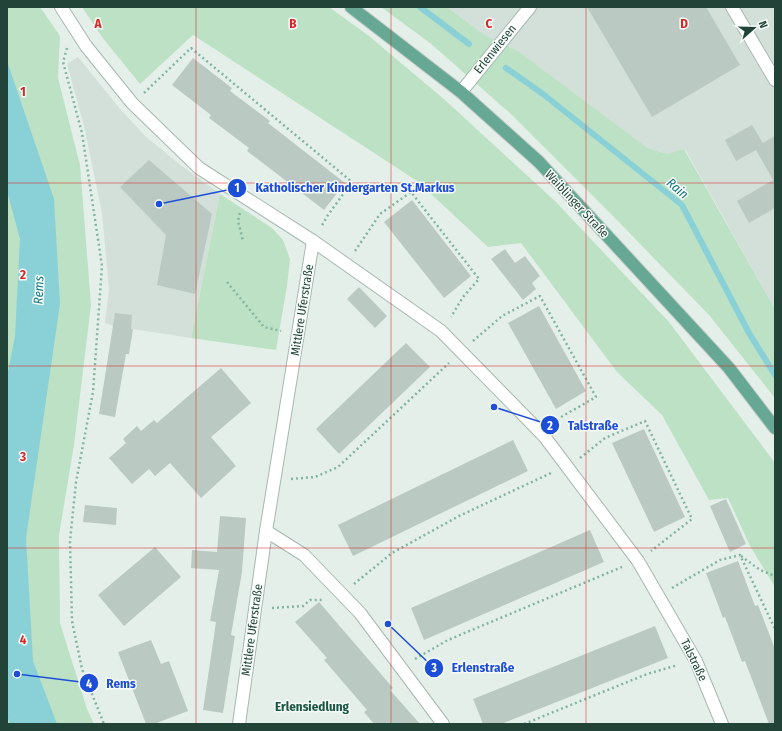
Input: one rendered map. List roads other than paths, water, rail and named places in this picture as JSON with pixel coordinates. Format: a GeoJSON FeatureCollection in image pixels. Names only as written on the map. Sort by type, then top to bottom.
{"type":"FeatureCollection","features":[{"type":"Feature","properties":{"kind":"main road","name":"Waiblinger Straße"},"geometry":{"type":"LineString","coordinates":[[351,7],[461,92],[539,162],[729,368],[775,428]]}},
{"type":"Feature","properties":{"kind":"street"},"geometry":{"type":"LineString","coordinates":[[61,7],[86,46],[132,103],[199,168],[314,241]]}},
{"type":"Feature","properties":{"kind":"street","name":"Erlenwiesen"},"geometry":{"type":"LineString","coordinates":[[461,92],[530,7]]}},
{"type":"Feature","properties":{"kind":"street"},"geometry":{"type":"LineString","coordinates":[[732,7],[775,80]]}},
{"type":"Feature","properties":{"kind":"street","name":"Talstraße"},"geometry":{"type":"LineString","coordinates":[[314,241],[440,330],[544,436],[638,561],[696,661],[722,724]]}},
{"type":"Feature","properties":{"kind":"street","name":"Mittlere Uferstraße"},"geometry":{"type":"LineString","coordinates":[[239,724],[266,531],[314,241]]}},
{"type":"Feature","properties":{"kind":"street"},"geometry":{"type":"LineString","coordinates":[[266,531],[304,555],[360,613],[443,724]]}},
{"type":"Feature","properties":{"kind":"water"},"geometry":{"type":"Polygon","coordinates":[[[7,61],[54,199],[60,304],[26,538],[33,661],[57,724],[10,724],[7,716],[7,377],[15,336],[20,239],[7,191],[7,61]]]}},
{"type":"Feature","properties":{"kind":"waterway"},"geometry":{"type":"LineString","coordinates":[[420,7],[469,44]]}},
{"type":"Feature","properties":{"kind":"waterway","name":"Rain"},"geometry":{"type":"LineString","coordinates":[[506,68],[543,94],[682,205],[749,333],[775,375]]}},
{"type":"Feature","properties":{"kind":"place","name":"Katholischer Kindergarten St.Markus"},"geometry":{"type":"Point","coordinates":[159,204]}},
{"type":"Feature","properties":{"kind":"place","name":"Talstraße"},"geometry":{"type":"Point","coordinates":[494,407]}},
{"type":"Feature","properties":{"kind":"place","name":"Erlenstraße"},"geometry":{"type":"Point","coordinates":[388,624]}},
{"type":"Feature","properties":{"kind":"place","name":"Rems"},"geometry":{"type":"Point","coordinates":[17,674]}},
{"type":"Feature","properties":{"kind":"district","name":"Erlensiedlung"},"geometry":{"type":"Point","coordinates":[312,706]}}]}
